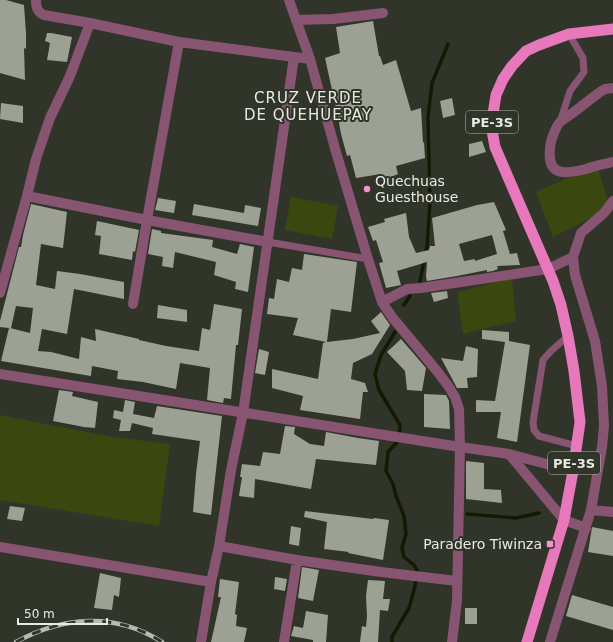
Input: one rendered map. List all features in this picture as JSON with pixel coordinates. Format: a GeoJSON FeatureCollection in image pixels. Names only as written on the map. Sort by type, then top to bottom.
{"type":"FeatureCollection","features":[{"type":"Feature","properties":{"kind":"highway","name":"PE-3S"},"geometry":{"type":"LineString","coordinates":[[526,642],[564,520],[580,422],[576,382],[561,305],[553,281],[495,147],[492,130],[493,114],[496,95],[503,79],[526,50],[569,34],[613,29]]}},
{"type":"Feature","properties":{"kind":"street"},"geometry":{"type":"LineString","coordinates":[[36,0],[36,8],[44,15],[179,42],[310,58]]}},
{"type":"Feature","properties":{"kind":"street"},"geometry":{"type":"LineString","coordinates":[[289,0],[310,58],[336,152],[382,302],[392,317],[449,387],[455,397],[459,409],[460,447],[457,601],[452,642]]}},
{"type":"Feature","properties":{"kind":"street"},"geometry":{"type":"LineString","coordinates":[[296,20],[333,19],[383,13]]}},
{"type":"Feature","properties":{"kind":"street"},"geometry":{"type":"LineString","coordinates":[[0,290],[36,159],[50,118],[70,76],[90,23]]}},
{"type":"Feature","properties":{"kind":"street"},"geometry":{"type":"LineString","coordinates":[[133,304],[179,42]]}},
{"type":"Feature","properties":{"kind":"street"},"geometry":{"type":"LineString","coordinates":[[201,642],[211,582],[219,546],[231,470],[243,412],[294,57]]}},
{"type":"Feature","properties":{"kind":"street"},"geometry":{"type":"LineString","coordinates":[[613,88],[605,89],[600,92],[560,122],[553,136],[549,155],[552,167],[563,173],[613,162]]}},
{"type":"Feature","properties":{"kind":"street"},"geometry":{"type":"LineString","coordinates":[[27,196],[268,242]]}},
{"type":"Feature","properties":{"kind":"street"},"geometry":{"type":"LineString","coordinates":[[550,642],[591,510],[602,447],[608,427],[595,341],[575,275],[573,257],[581,233],[604,213],[613,201]]}},
{"type":"Feature","properties":{"kind":"street"},"geometry":{"type":"LineString","coordinates":[[382,302],[407,289],[548,270],[573,257]]}},
{"type":"Feature","properties":{"kind":"street"},"geometry":{"type":"LineString","coordinates":[[0,374],[509,454],[573,471]]}},
{"type":"Feature","properties":{"kind":"street"},"geometry":{"type":"LineString","coordinates":[[509,454],[564,520],[586,528]]}},
{"type":"Feature","properties":{"kind":"street"},"geometry":{"type":"LineString","coordinates":[[591,510],[613,512]]}},
{"type":"Feature","properties":{"kind":"street"},"geometry":{"type":"LineString","coordinates":[[219,546],[297,560],[408,576],[457,581]]}},
{"type":"Feature","properties":{"kind":"street"},"geometry":{"type":"LineString","coordinates":[[0,548],[211,582]]}},
{"type":"Feature","properties":{"kind":"street"},"geometry":{"type":"LineString","coordinates":[[284,642],[297,560]]}},
{"type":"Feature","properties":{"kind":"lane"},"geometry":{"type":"LineString","coordinates":[[560,122],[570,91],[584,72],[583,58],[569,34]]}},
{"type":"Feature","properties":{"kind":"lane"},"geometry":{"type":"LineString","coordinates":[[268,242],[368,259]]}},
{"type":"Feature","properties":{"kind":"lane"},"geometry":{"type":"LineString","coordinates":[[568,336],[543,360],[533,422],[534,430],[539,436],[577,446]]}},
{"type":"Feature","properties":{"kind":"green space"},"geometry":{"type":"Polygon","coordinates":[[[597,165],[610,208],[553,237],[536,192],[597,165]]]}},
{"type":"Feature","properties":{"kind":"green space"},"geometry":{"type":"Polygon","coordinates":[[[291,197],[338,206],[332,239],[285,230],[291,197]]]}},
{"type":"Feature","properties":{"kind":"green space"},"geometry":{"type":"Polygon","coordinates":[[[512,278],[516,321],[463,334],[457,292],[512,278]]]}},
{"type":"Feature","properties":{"kind":"green space"},"geometry":{"type":"Polygon","coordinates":[[[0,415],[112,437],[170,444],[159,526],[0,500],[0,415]]]}},
{"type":"Feature","properties":{"kind":"building"},"geometry":{"type":"Polygon","coordinates":[[[0,0],[6,0],[24,5],[26,33],[26,49],[24,48],[25,80],[0,73],[0,0]]]}},
{"type":"Feature","properties":{"kind":"building"},"geometry":{"type":"Polygon","coordinates":[[[373,21],[379,56],[383,65],[396,60],[411,111],[421,108],[423,143],[424,142],[425,158],[396,166],[398,174],[383,180],[381,174],[356,178],[350,155],[347,156],[341,134],[325,58],[340,53],[336,27],[373,21]]]}},
{"type":"Feature","properties":{"kind":"building"},"geometry":{"type":"Polygon","coordinates":[[[47,33],[72,37],[67,62],[47,60],[50,43],[45,41],[47,33]]]}},
{"type":"Feature","properties":{"kind":"building"},"geometry":{"type":"Polygon","coordinates":[[[452,98],[455,115],[443,118],[440,101],[452,98]]]}},
{"type":"Feature","properties":{"kind":"building"},"geometry":{"type":"Polygon","coordinates":[[[1,103],[23,106],[23,123],[0,119],[1,103]]]}},
{"type":"Feature","properties":{"kind":"building"},"geometry":{"type":"Polygon","coordinates":[[[482,141],[486,152],[469,157],[469,144],[482,141]]]}},
{"type":"Feature","properties":{"kind":"building"},"geometry":{"type":"Polygon","coordinates":[[[158,198],[176,201],[174,213],[155,210],[158,198]]]}},
{"type":"Feature","properties":{"kind":"building"},"geometry":{"type":"Polygon","coordinates":[[[494,202],[506,230],[503,231],[510,254],[517,253],[520,265],[497,266],[498,269],[493,271],[487,272],[487,270],[427,281],[427,262],[397,271],[401,285],[386,288],[379,263],[383,262],[376,240],[373,241],[368,227],[385,222],[384,219],[406,213],[409,237],[416,253],[429,250],[430,246],[435,246],[432,218],[477,205],[494,202]],[[492,235],[459,244],[464,261],[475,259],[475,261],[497,254],[492,235]]]}},
{"type":"Feature","properties":{"kind":"building"},"geometry":{"type":"Polygon","coordinates":[[[31,204],[67,212],[63,248],[41,244],[36,285],[55,289],[57,271],[124,282],[124,299],[74,289],[67,334],[42,329],[38,351],[51,352],[79,359],[81,337],[96,341],[95,329],[166,346],[199,351],[202,328],[210,330],[214,304],[242,309],[238,345],[236,345],[231,399],[224,398],[223,403],[207,400],[210,368],[180,363],[176,389],[143,382],[117,379],[118,371],[92,366],[91,376],[1,361],[9,328],[0,327],[0,321],[31,204]],[[16,306],[10,328],[30,333],[33,308],[16,306]]]}},
{"type":"Feature","properties":{"kind":"building"},"geometry":{"type":"Polygon","coordinates":[[[194,204],[244,213],[245,205],[261,208],[258,226],[192,215],[194,204]]]}},
{"type":"Feature","properties":{"kind":"building"},"geometry":{"type":"Polygon","coordinates":[[[97,221],[139,230],[132,260],[99,254],[101,236],[95,235],[97,221]]]}},
{"type":"Feature","properties":{"kind":"building"},"geometry":{"type":"Polygon","coordinates":[[[152,229],[161,231],[161,233],[213,240],[212,247],[237,254],[240,244],[254,247],[248,292],[235,289],[236,282],[214,275],[216,262],[175,252],[173,268],[162,266],[163,257],[148,254],[152,229]]]}},
{"type":"Feature","properties":{"kind":"building"},"geometry":{"type":"Polygon","coordinates":[[[304,254],[357,262],[351,312],[331,309],[327,342],[353,339],[380,333],[371,321],[381,312],[390,325],[372,354],[353,363],[351,379],[365,383],[368,392],[363,392],[360,419],[300,410],[303,396],[272,388],[272,369],[318,379],[323,343],[326,342],[293,335],[298,318],[267,314],[269,298],[274,299],[277,279],[289,282],[292,268],[302,270],[304,254]]]}},
{"type":"Feature","properties":{"kind":"building"},"geometry":{"type":"Polygon","coordinates":[[[447,291],[448,298],[434,302],[431,293],[447,291]]]}},
{"type":"Feature","properties":{"kind":"building"},"geometry":{"type":"Polygon","coordinates":[[[158,305],[187,310],[187,322],[157,318],[158,305]]]}},
{"type":"Feature","properties":{"kind":"building"},"geometry":{"type":"Polygon","coordinates":[[[482,330],[509,332],[509,341],[530,345],[517,442],[497,438],[501,412],[476,412],[476,400],[495,401],[505,342],[482,339],[482,330]]]}},
{"type":"Feature","properties":{"kind":"building"},"geometry":{"type":"Polygon","coordinates":[[[401,339],[426,368],[422,391],[407,390],[405,371],[387,352],[401,339]]]}},
{"type":"Feature","properties":{"kind":"building"},"geometry":{"type":"Polygon","coordinates":[[[466,346],[478,349],[477,377],[467,378],[468,388],[457,388],[441,358],[463,361],[466,346]]]}},
{"type":"Feature","properties":{"kind":"building"},"geometry":{"type":"Polygon","coordinates":[[[259,349],[269,352],[265,375],[255,373],[259,349]]]}},
{"type":"Feature","properties":{"kind":"building"},"geometry":{"type":"Polygon","coordinates":[[[59,390],[73,392],[72,396],[98,402],[95,428],[53,421],[59,390]]]}},
{"type":"Feature","properties":{"kind":"building"},"geometry":{"type":"Polygon","coordinates":[[[424,394],[446,395],[449,401],[450,429],[424,427],[424,394]]]}},
{"type":"Feature","properties":{"kind":"building"},"geometry":{"type":"Polygon","coordinates":[[[125,400],[135,402],[133,414],[154,418],[157,406],[222,416],[211,515],[193,512],[200,441],[152,434],[153,428],[132,423],[130,431],[119,431],[121,420],[113,418],[114,410],[123,412],[125,400]]]}},
{"type":"Feature","properties":{"kind":"building"},"geometry":{"type":"Polygon","coordinates":[[[285,426],[295,427],[294,434],[310,444],[324,446],[326,432],[379,441],[376,465],[316,459],[311,489],[255,479],[254,498],[239,496],[242,477],[240,477],[242,464],[260,466],[263,452],[280,454],[285,426]]]}},
{"type":"Feature","properties":{"kind":"building"},"geometry":{"type":"Polygon","coordinates":[[[466,461],[484,463],[484,489],[501,490],[502,503],[466,499],[466,461]]]}},
{"type":"Feature","properties":{"kind":"building"},"geometry":{"type":"Polygon","coordinates":[[[10,506],[25,508],[22,521],[7,519],[10,506]]]}},
{"type":"Feature","properties":{"kind":"building"},"geometry":{"type":"Polygon","coordinates":[[[305,511],[389,520],[383,560],[348,553],[349,552],[324,549],[327,522],[304,517],[305,511]]]}},
{"type":"Feature","properties":{"kind":"building"},"geometry":{"type":"Polygon","coordinates":[[[291,526],[301,528],[299,546],[289,544],[291,526]]]}},
{"type":"Feature","properties":{"kind":"building"},"geometry":{"type":"Polygon","coordinates":[[[592,527],[613,531],[613,556],[588,552],[592,527]]]}},
{"type":"Feature","properties":{"kind":"building"},"geometry":{"type":"Polygon","coordinates":[[[302,567],[319,570],[313,601],[298,598],[302,567]]]}},
{"type":"Feature","properties":{"kind":"building"},"geometry":{"type":"Polygon","coordinates":[[[100,573],[121,578],[119,597],[114,595],[112,610],[94,608],[100,573]]]}},
{"type":"Feature","properties":{"kind":"building"},"geometry":{"type":"Polygon","coordinates":[[[275,577],[287,579],[285,591],[274,589],[275,577]]]}},
{"type":"Feature","properties":{"kind":"building"},"geometry":{"type":"Polygon","coordinates":[[[220,579],[239,582],[235,614],[237,615],[236,626],[247,628],[244,642],[211,642],[221,597],[218,597],[220,579]]]}},
{"type":"Feature","properties":{"kind":"building"},"geometry":{"type":"Polygon","coordinates":[[[368,580],[385,581],[383,599],[390,599],[388,611],[380,610],[378,642],[360,642],[362,626],[366,627],[366,596],[368,580]]]}},
{"type":"Feature","properties":{"kind":"building"},"geometry":{"type":"Polygon","coordinates":[[[572,595],[613,607],[613,630],[566,616],[572,595]]]}},
{"type":"Feature","properties":{"kind":"building"},"geometry":{"type":"Polygon","coordinates":[[[465,608],[477,608],[477,624],[465,624],[465,608]]]}},
{"type":"Feature","properties":{"kind":"building"},"geometry":{"type":"Polygon","coordinates":[[[306,611],[328,615],[326,642],[313,642],[313,640],[291,636],[294,626],[303,628],[306,611]]]}},
{"type":"Feature","properties":{"kind":"waterway"},"geometry":{"type":"LineString","coordinates":[[420,281],[427,246],[430,202],[428,117],[432,83],[448,44]]}},
{"type":"Feature","properties":{"kind":"waterway"},"geometry":{"type":"LineString","coordinates":[[404,305],[410,296]]}},
{"type":"Feature","properties":{"kind":"waterway"},"geometry":{"type":"LineString","coordinates":[[392,642],[392,637],[409,608],[418,572],[414,565],[404,557],[402,548],[406,534],[404,516],[393,484],[386,471],[388,452],[399,440],[400,425],[379,390],[375,374],[381,355],[395,332]]}},
{"type":"Feature","properties":{"kind":"waterway"},"geometry":{"type":"LineString","coordinates":[[467,514],[516,518],[539,513]]}},
{"type":"Feature","properties":{"kind":"railway"},"geometry":{"type":"LineString","coordinates":[[16,642],[34,633],[52,627],[89,621],[108,622],[126,626],[144,632],[162,642]]}},
{"type":"Feature","properties":{"kind":"place","name":"Quechuas Guesthouse"},"geometry":{"type":"Point","coordinates":[367,189]}},
{"type":"Feature","properties":{"kind":"place","name":"Paradero Tiwinza"},"geometry":{"type":"Point","coordinates":[550,544]}},
{"type":"Feature","properties":{"kind":"district","name":"CRUZ VERDE DE QUEHUEPAY"},"geometry":{"type":"Point","coordinates":[308,106]}}]}
